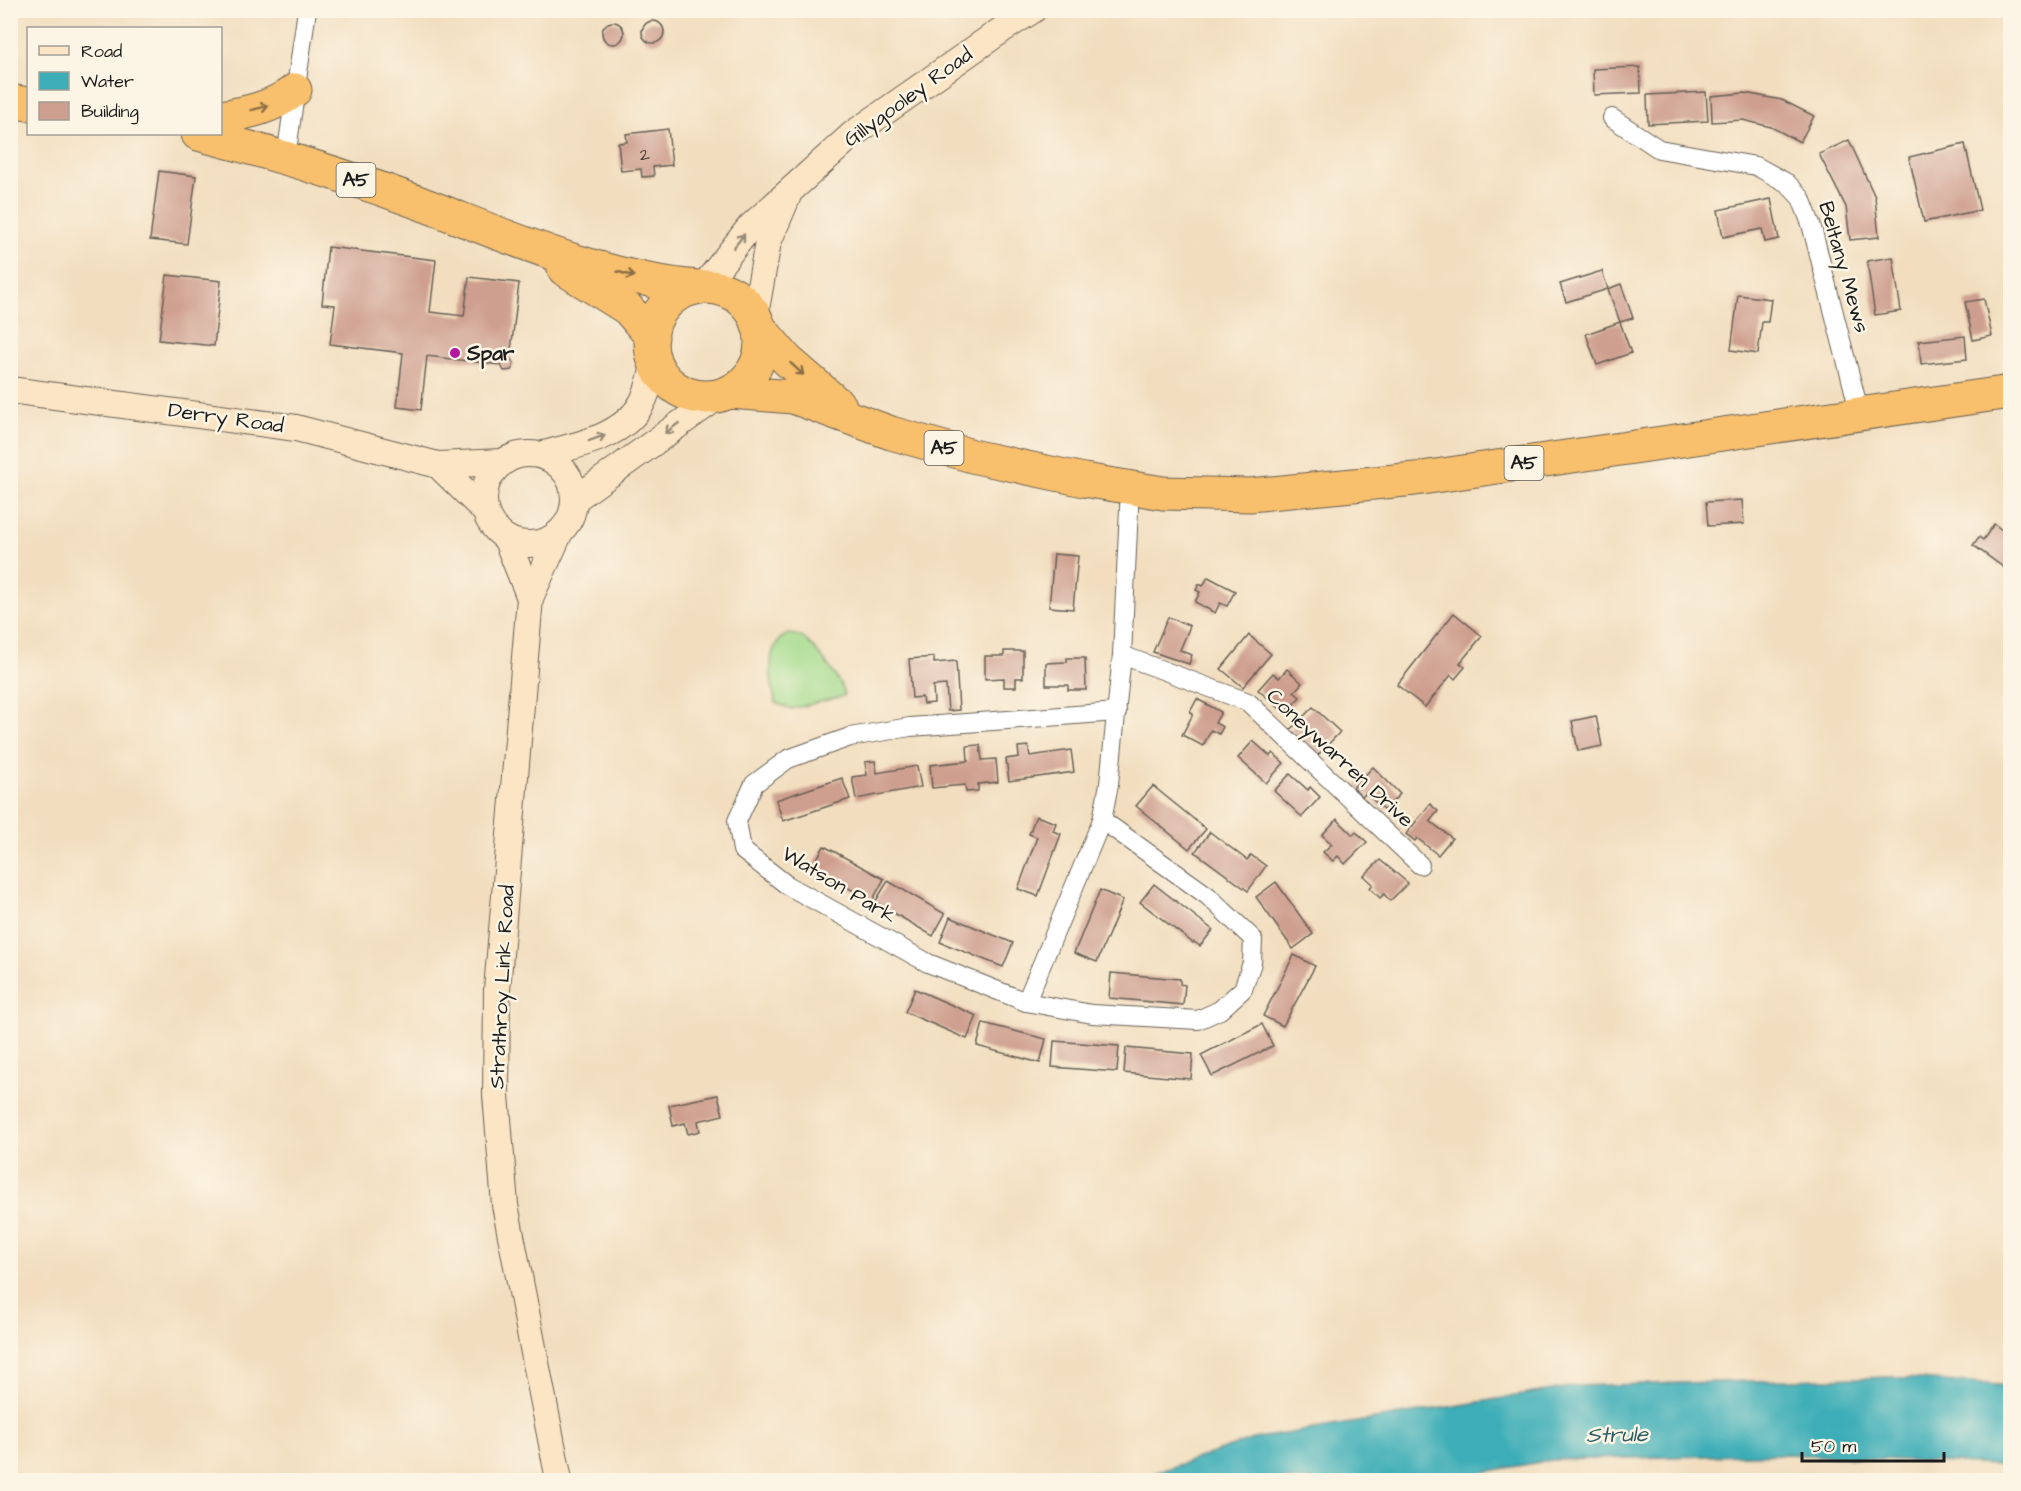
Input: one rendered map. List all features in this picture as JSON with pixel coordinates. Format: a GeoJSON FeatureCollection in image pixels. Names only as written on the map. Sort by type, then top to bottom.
{"type":"FeatureCollection","features":[{"type":"Feature","properties":{"kind":"highway"},"geometry":{"type":"LineString","coordinates":[[222,117],[273,105],[295,90]]}},
{"type":"Feature","properties":{"kind":"highway"},"geometry":{"type":"LineString","coordinates":[[10,101],[27,104]]}},
{"type":"Feature","properties":{"kind":"highway","name":"A5"},"geometry":{"type":"LineString","coordinates":[[202,135],[286,157],[361,182],[510,238],[623,274],[663,284],[728,291],[744,301],[786,360],[856,419]]}},
{"type":"Feature","properties":{"kind":"highway","name":"A5"},"geometry":{"type":"LineString","coordinates":[[510,238],[628,309],[654,350],[665,379],[679,390],[695,396],[725,394],[793,398],[891,433],[976,457],[1163,493],[1250,495],[1415,479],[2010,392]]}},
{"type":"Feature","properties":{"kind":"highway"},"geometry":{"type":"LineString","coordinates":[[654,350],[660,312],[670,300],[683,292],[700,287]]}},
{"type":"Feature","properties":{"kind":"highway"},"geometry":{"type":"LineString","coordinates":[[725,394],[744,382],[755,368],[761,351],[757,320]]}},
{"type":"Feature","properties":{"kind":"main road","name":"Gillygooley Road"},"geometry":{"type":"LineString","coordinates":[[700,287],[750,227],[853,134],[1033,10]]}},
{"type":"Feature","properties":{"kind":"main road","name":"Gillygooley Road"},"geometry":{"type":"LineString","coordinates":[[757,320],[768,242],[789,193]]}},
{"type":"Feature","properties":{"kind":"main road"},"geometry":{"type":"LineString","coordinates":[[541,455],[564,470],[572,486],[574,500],[572,513],[560,532],[535,544],[515,543],[490,523],[485,511],[486,484],[501,462],[520,455],[541,455],[603,437],[629,420],[642,404],[654,350]]}},
{"type":"Feature","properties":{"kind":"main road","name":"Derry Road"},"geometry":{"type":"LineString","coordinates":[[10,390],[296,428],[438,465],[501,462]]}},
{"type":"Feature","properties":{"kind":"main road"},"geometry":{"type":"LineString","coordinates":[[574,500],[725,394]]}},
{"type":"Feature","properties":{"kind":"main road","name":"Derry Road"},"geometry":{"type":"LineString","coordinates":[[438,465],[485,511]]}},
{"type":"Feature","properties":{"kind":"main road","name":"Strathroy Link Road"},"geometry":{"type":"LineString","coordinates":[[557,1473],[505,1205],[496,1095],[497,990],[530,598],[560,532]]}},
{"type":"Feature","properties":{"kind":"main road","name":"Strathroy Link Road"},"geometry":{"type":"LineString","coordinates":[[506,538],[530,598]]}},
{"type":"Feature","properties":{"kind":"street"},"geometry":{"type":"LineString","coordinates":[[286,157],[307,10]]}},
{"type":"Feature","properties":{"kind":"street","name":"Beltany Mews"},"geometry":{"type":"LineString","coordinates":[[1611,118],[1659,149],[1756,166],[1787,183],[1802,198],[1811,224],[1860,414]]}},
{"type":"Feature","properties":{"kind":"street"},"geometry":{"type":"LineString","coordinates":[[1026,1002],[1102,820],[1109,784],[1122,655],[1130,488]]}},
{"type":"Feature","properties":{"kind":"street","name":"Coneywarren Drive"},"geometry":{"type":"LineString","coordinates":[[1122,655],[1248,702],[1420,865]]}},
{"type":"Feature","properties":{"kind":"street","name":"Watson Park"},"geometry":{"type":"LineString","coordinates":[[1102,820],[1208,896],[1252,939],[1252,963],[1243,989],[1220,1010],[1198,1020],[1092,1014],[1026,1002],[927,963],[787,885],[742,850],[737,821],[754,784],[788,759],[850,737],[910,727],[1117,712]]}},
{"type":"Feature","properties":{"kind":"green space"},"geometry":{"type":"Polygon","coordinates":[[[789,634],[797,635],[808,642],[840,683],[844,696],[791,709],[776,703],[771,674],[772,654],[781,638],[789,634]]]}},
{"type":"Feature","properties":{"kind":"water","name":"Strule"},"geometry":{"type":"Polygon","coordinates":[[[1893,1377],[2010,1386],[2010,1466],[1787,1454],[1551,1460],[1440,1480],[1134,1480],[1253,1439],[1576,1386],[1893,1377]]]}},
{"type":"Feature","properties":{"kind":"building"},"geometry":{"type":"Polygon","coordinates":[[[812,10],[861,10],[861,12],[812,14],[812,10]]]}},
{"type":"Feature","properties":{"kind":"building"},"geometry":{"type":"Polygon","coordinates":[[[653,21],[661,24],[664,32],[661,40],[653,43],[645,40],[642,32],[645,24],[653,21]]]}},
{"type":"Feature","properties":{"kind":"building"},"geometry":{"type":"Polygon","coordinates":[[[613,22],[621,25],[624,33],[621,41],[613,44],[605,41],[602,33],[605,25],[613,22]]]}},
{"type":"Feature","properties":{"kind":"building"},"geometry":{"type":"Polygon","coordinates":[[[1640,67],[1641,93],[1594,95],[1593,69],[1640,67]]]}},
{"type":"Feature","properties":{"kind":"building"},"geometry":{"type":"Polygon","coordinates":[[[1706,92],[1708,121],[1648,124],[1647,95],[1706,92]]]}},
{"type":"Feature","properties":{"kind":"building"},"geometry":{"type":"Polygon","coordinates":[[[1745,93],[1782,100],[1814,116],[1800,142],[1771,127],[1743,120],[1712,122],[1711,96],[1745,93]]]}},
{"type":"Feature","properties":{"kind":"building"},"geometry":{"type":"Polygon","coordinates":[[[668,129],[672,165],[653,167],[654,176],[642,177],[641,169],[621,171],[618,143],[627,142],[626,134],[668,129]]]}},
{"type":"Feature","properties":{"kind":"building"},"geometry":{"type":"Polygon","coordinates":[[[1849,140],[1875,197],[1879,237],[1850,240],[1846,207],[1819,154],[1849,140]]]}},
{"type":"Feature","properties":{"kind":"building"},"geometry":{"type":"Polygon","coordinates":[[[1965,144],[1980,210],[1924,222],[1909,157],[1965,144]]]}},
{"type":"Feature","properties":{"kind":"building"},"geometry":{"type":"Polygon","coordinates":[[[159,171],[196,176],[187,244],[150,240],[159,171]]]}},
{"type":"Feature","properties":{"kind":"building"},"geometry":{"type":"Polygon","coordinates":[[[1771,199],[1779,239],[1765,242],[1762,229],[1723,237],[1718,210],[1771,199]]]}},
{"type":"Feature","properties":{"kind":"building"},"geometry":{"type":"Polygon","coordinates":[[[328,247],[436,260],[430,312],[464,316],[469,277],[519,283],[510,359],[514,363],[512,370],[504,371],[501,365],[427,356],[421,410],[397,407],[403,353],[330,344],[335,305],[322,304],[328,247]]]}},
{"type":"Feature","properties":{"kind":"building"},"geometry":{"type":"Polygon","coordinates":[[[1893,257],[1901,311],[1875,315],[1867,261],[1893,257]]]}},
{"type":"Feature","properties":{"kind":"building"},"geometry":{"type":"Polygon","coordinates":[[[1602,271],[1608,289],[1566,302],[1560,284],[1602,271]]]}},
{"type":"Feature","properties":{"kind":"building"},"geometry":{"type":"Polygon","coordinates":[[[167,275],[221,281],[214,346],[159,340],[167,275]]]}},
{"type":"Feature","properties":{"kind":"building"},"geometry":{"type":"Polygon","coordinates":[[[1621,284],[1633,318],[1620,322],[1608,289],[1621,284]]]}},
{"type":"Feature","properties":{"kind":"building"},"geometry":{"type":"Polygon","coordinates":[[[1738,295],[1771,299],[1768,322],[1762,322],[1758,354],[1731,350],[1738,295]]]}},
{"type":"Feature","properties":{"kind":"building"},"geometry":{"type":"Polygon","coordinates":[[[1984,299],[1992,336],[1973,340],[1965,302],[1984,299]]]}},
{"type":"Feature","properties":{"kind":"building"},"geometry":{"type":"Polygon","coordinates":[[[1620,322],[1631,353],[1597,365],[1586,334],[1620,322]]]}},
{"type":"Feature","properties":{"kind":"building"},"geometry":{"type":"Polygon","coordinates":[[[1965,336],[1967,359],[1921,364],[1919,341],[1965,336]]]}},
{"type":"Feature","properties":{"kind":"building"},"geometry":{"type":"Polygon","coordinates":[[[1742,500],[1744,524],[1708,526],[1706,502],[1742,500]]]}},
{"type":"Feature","properties":{"kind":"building"},"geometry":{"type":"Polygon","coordinates":[[[1994,524],[2010,536],[2010,572],[1973,545],[1979,537],[1983,540],[1994,524]]]}},
{"type":"Feature","properties":{"kind":"building"},"geometry":{"type":"Polygon","coordinates":[[[1054,554],[1078,556],[1073,609],[1049,607],[1054,554]]]}},
{"type":"Feature","properties":{"kind":"building"},"geometry":{"type":"Polygon","coordinates":[[[1208,577],[1235,591],[1227,606],[1220,603],[1215,613],[1195,602],[1200,592],[1196,590],[1199,584],[1203,586],[1208,577]]]}},
{"type":"Feature","properties":{"kind":"building"},"geometry":{"type":"Polygon","coordinates":[[[1454,613],[1482,636],[1460,663],[1465,667],[1455,679],[1451,675],[1425,707],[1397,685],[1454,613]]]}},
{"type":"Feature","properties":{"kind":"building"},"geometry":{"type":"Polygon","coordinates":[[[1168,617],[1190,626],[1180,650],[1192,655],[1189,664],[1153,652],[1168,617]]]}},
{"type":"Feature","properties":{"kind":"building"},"geometry":{"type":"Polygon","coordinates":[[[1249,635],[1271,654],[1243,687],[1221,669],[1249,635]]]}},
{"type":"Feature","properties":{"kind":"building"},"geometry":{"type":"Polygon","coordinates":[[[1004,651],[1023,651],[1023,678],[1016,678],[1016,687],[1004,687],[1004,678],[985,679],[985,656],[1004,656],[1004,651]]]}},
{"type":"Feature","properties":{"kind":"building"},"geometry":{"type":"Polygon","coordinates":[[[934,657],[934,663],[956,661],[959,710],[948,711],[946,685],[933,686],[934,703],[923,704],[922,697],[912,698],[909,659],[934,657]]]}},
{"type":"Feature","properties":{"kind":"building"},"geometry":{"type":"Polygon","coordinates":[[[1067,658],[1085,658],[1086,690],[1068,690],[1068,685],[1046,685],[1046,663],[1067,662],[1067,658]]]}},
{"type":"Feature","properties":{"kind":"building"},"geometry":{"type":"Polygon","coordinates":[[[1287,669],[1302,683],[1294,692],[1300,697],[1285,713],[1258,690],[1273,673],[1279,678],[1287,669]]]}},
{"type":"Feature","properties":{"kind":"building"},"geometry":{"type":"Polygon","coordinates":[[[1197,699],[1221,712],[1215,723],[1223,727],[1219,734],[1211,730],[1203,746],[1182,735],[1193,714],[1190,712],[1197,699]]]}},
{"type":"Feature","properties":{"kind":"building"},"geometry":{"type":"Polygon","coordinates":[[[1313,707],[1340,732],[1316,757],[1289,731],[1313,707]]]}},
{"type":"Feature","properties":{"kind":"building"},"geometry":{"type":"Polygon","coordinates":[[[1596,716],[1602,746],[1578,751],[1572,721],[1596,716]]]}},
{"type":"Feature","properties":{"kind":"building"},"geometry":{"type":"Polygon","coordinates":[[[1253,741],[1270,756],[1273,753],[1284,763],[1266,783],[1238,758],[1253,741]]]}},
{"type":"Feature","properties":{"kind":"building"},"geometry":{"type":"Polygon","coordinates":[[[980,745],[982,760],[996,759],[998,782],[978,784],[978,791],[966,792],[965,785],[932,788],[930,765],[968,761],[967,746],[980,745]]]}},
{"type":"Feature","properties":{"kind":"building"},"geometry":{"type":"Polygon","coordinates":[[[1028,746],[1030,756],[1071,750],[1074,772],[1009,781],[1006,759],[1019,757],[1018,747],[1028,746]]]}},
{"type":"Feature","properties":{"kind":"building"},"geometry":{"type":"Polygon","coordinates":[[[875,761],[877,773],[917,766],[921,787],[856,799],[852,777],[867,775],[865,762],[875,761]]]}},
{"type":"Feature","properties":{"kind":"building"},"geometry":{"type":"Polygon","coordinates":[[[1373,767],[1400,794],[1384,810],[1366,793],[1362,797],[1353,788],[1373,767]]]}},
{"type":"Feature","properties":{"kind":"building"},"geometry":{"type":"Polygon","coordinates":[[[1290,774],[1308,790],[1310,787],[1320,797],[1302,817],[1274,791],[1290,774]]]}},
{"type":"Feature","properties":{"kind":"building"},"geometry":{"type":"Polygon","coordinates":[[[842,778],[850,799],[783,821],[776,800],[842,778]]]}},
{"type":"Feature","properties":{"kind":"building"},"geometry":{"type":"Polygon","coordinates":[[[1153,786],[1206,829],[1189,849],[1136,806],[1153,786]]]}},
{"type":"Feature","properties":{"kind":"building"},"geometry":{"type":"Polygon","coordinates":[[[1430,804],[1438,811],[1430,821],[1452,838],[1438,855],[1417,838],[1415,841],[1406,834],[1430,804]]]}},
{"type":"Feature","properties":{"kind":"building"},"geometry":{"type":"Polygon","coordinates":[[[1036,816],[1056,823],[1053,831],[1061,834],[1038,896],[1018,889],[1037,837],[1029,834],[1036,816]]]}},
{"type":"Feature","properties":{"kind":"building"},"geometry":{"type":"Polygon","coordinates":[[[1337,819],[1353,835],[1356,832],[1367,842],[1345,864],[1338,856],[1333,861],[1323,852],[1332,844],[1322,835],[1337,819]]]}},
{"type":"Feature","properties":{"kind":"building"},"geometry":{"type":"Polygon","coordinates":[[[1210,832],[1247,860],[1251,855],[1266,866],[1248,891],[1195,852],[1210,832]]]}},
{"type":"Feature","properties":{"kind":"building"},"geometry":{"type":"Polygon","coordinates":[[[824,846],[884,879],[872,901],[812,868],[824,846]]]}},
{"type":"Feature","properties":{"kind":"building"},"geometry":{"type":"Polygon","coordinates":[[[1380,860],[1408,883],[1390,901],[1384,894],[1380,898],[1370,888],[1373,884],[1364,876],[1380,860]]]}},
{"type":"Feature","properties":{"kind":"building"},"geometry":{"type":"Polygon","coordinates":[[[888,881],[945,914],[933,936],[875,902],[888,881]]]}},
{"type":"Feature","properties":{"kind":"building"},"geometry":{"type":"Polygon","coordinates":[[[1276,882],[1313,934],[1293,949],[1256,897],[1276,882]]]}},
{"type":"Feature","properties":{"kind":"building"},"geometry":{"type":"Polygon","coordinates":[[[1154,884],[1213,930],[1200,946],[1140,902],[1154,884]]]}},
{"type":"Feature","properties":{"kind":"building"},"geometry":{"type":"Polygon","coordinates":[[[1100,890],[1123,900],[1097,962],[1074,953],[1100,890]]]}},
{"type":"Feature","properties":{"kind":"building"},"geometry":{"type":"Polygon","coordinates":[[[950,917],[1013,943],[1003,967],[940,942],[950,917]]]}},
{"type":"Feature","properties":{"kind":"building"},"geometry":{"type":"Polygon","coordinates":[[[1294,955],[1315,966],[1283,1026],[1263,1016],[1294,955]]]}},
{"type":"Feature","properties":{"kind":"building"},"geometry":{"type":"Polygon","coordinates":[[[1111,973],[1180,979],[1180,984],[1185,985],[1183,1005],[1109,998],[1111,973]]]}},
{"type":"Feature","properties":{"kind":"building"},"geometry":{"type":"Polygon","coordinates":[[[915,989],[977,1016],[967,1039],[905,1012],[915,989]]]}},
{"type":"Feature","properties":{"kind":"building"},"geometry":{"type":"Polygon","coordinates":[[[983,1023],[1046,1039],[1040,1063],[977,1046],[983,1023]]]}},
{"type":"Feature","properties":{"kind":"building"},"geometry":{"type":"Polygon","coordinates":[[[1262,1024],[1273,1046],[1212,1076],[1201,1055],[1262,1024]]]}},
{"type":"Feature","properties":{"kind":"building"},"geometry":{"type":"Polygon","coordinates":[[[1054,1041],[1119,1046],[1117,1072],[1052,1067],[1054,1041]]]}},
{"type":"Feature","properties":{"kind":"building"},"geometry":{"type":"Polygon","coordinates":[[[1126,1048],[1193,1054],[1191,1079],[1124,1073],[1126,1048]]]}},
{"type":"Feature","properties":{"kind":"building"},"geometry":{"type":"Polygon","coordinates":[[[718,1095],[723,1115],[698,1121],[700,1131],[688,1134],[685,1123],[673,1126],[669,1105],[718,1095]]]}},
{"type":"Feature","properties":{"kind":"place","name":"Spar"},"geometry":{"type":"Point","coordinates":[455,353]}}]}
